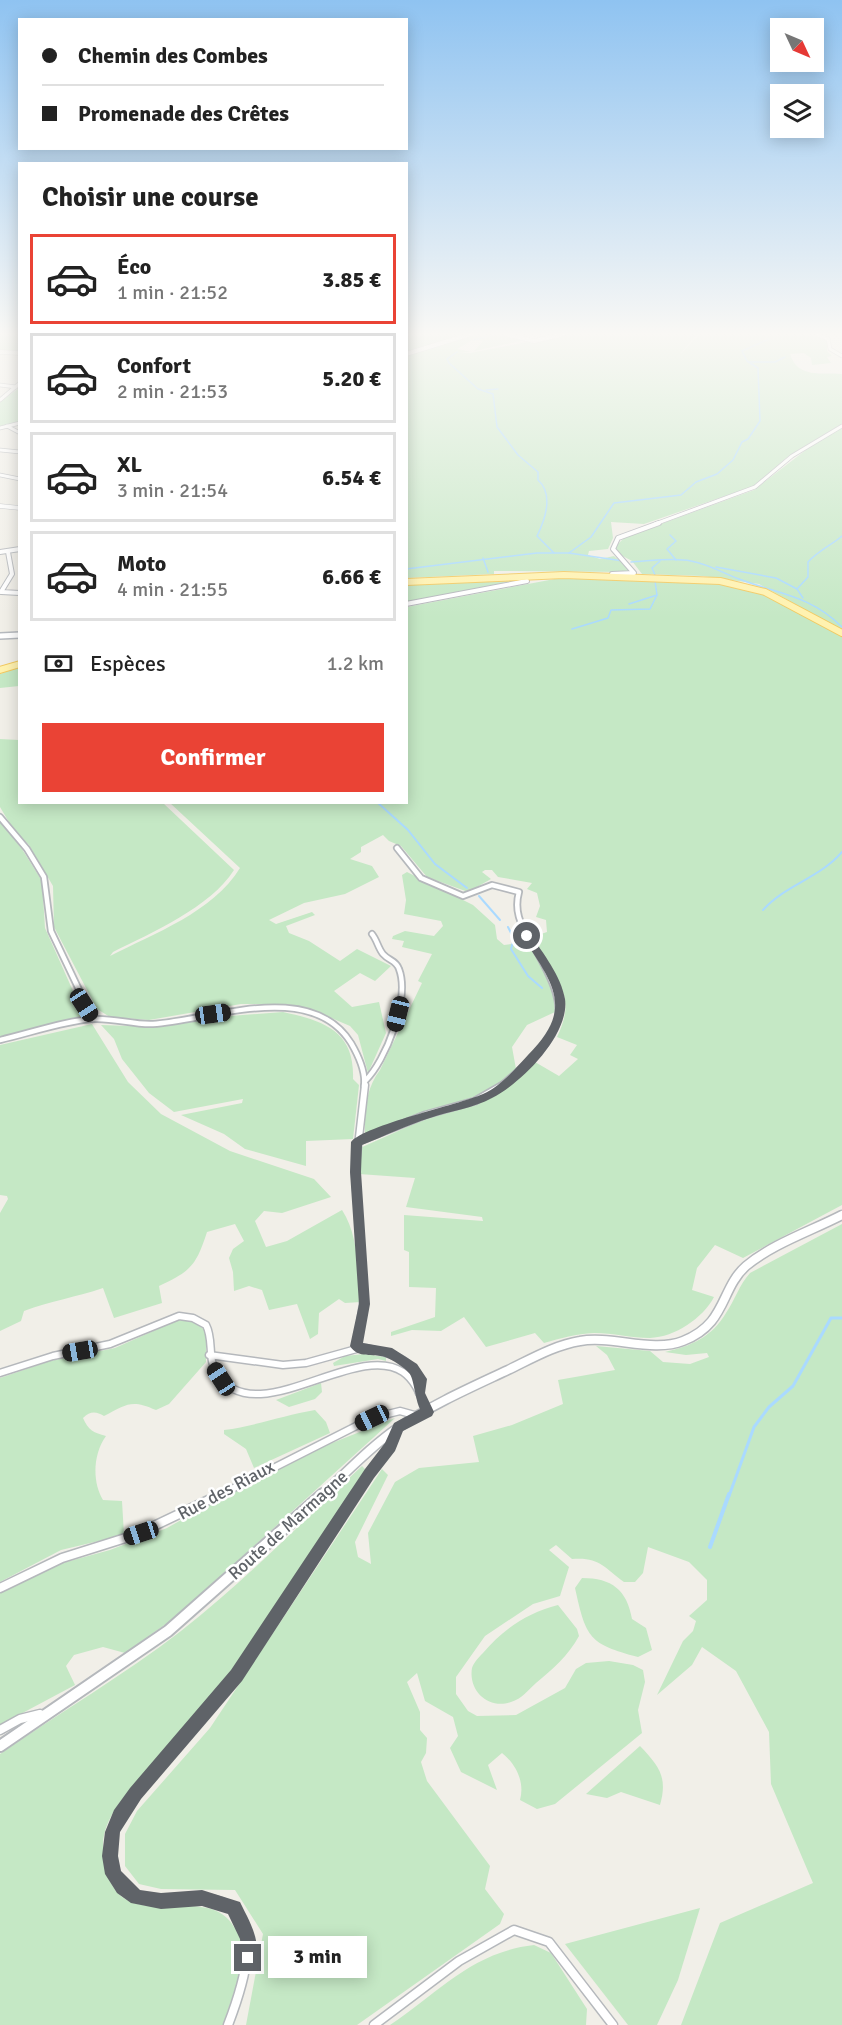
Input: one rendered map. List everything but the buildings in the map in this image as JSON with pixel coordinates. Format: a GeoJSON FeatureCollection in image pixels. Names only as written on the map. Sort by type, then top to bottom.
{"type":"FeatureCollection","features":[{"type":"Feature","properties":{"kind":"main road"},"geometry":{"type":"LineString","coordinates":[[408,582],[488,577],[604,576],[710,579],[750,587],[780,599],[842,633]]}},
{"type":"Feature","properties":{"kind":"main road"},"geometry":{"type":"LineString","coordinates":[[0,636],[18,635]]}},
{"type":"Feature","properties":{"kind":"main road"},"geometry":{"type":"LineString","coordinates":[[0,670],[18,665]]}},
{"type":"Feature","properties":{"kind":"street"},"geometry":{"type":"LineString","coordinates":[[634,573],[629,562],[616,554],[614,549],[618,538],[755,488],[766,481],[775,469],[838,428]]}},
{"type":"Feature","properties":{"kind":"street"},"geometry":{"type":"LineString","coordinates":[[0,450],[18,452]]}},
{"type":"Feature","properties":{"kind":"street"},"geometry":{"type":"LineString","coordinates":[[0,476],[18,479]]}},
{"type":"Feature","properties":{"kind":"street"},"geometry":{"type":"LineString","coordinates":[[0,506],[18,508]]}},
{"type":"Feature","properties":{"kind":"street"},"geometry":{"type":"LineString","coordinates":[[0,552],[18,550]]}},
{"type":"Feature","properties":{"kind":"street"},"geometry":{"type":"LineString","coordinates":[[8,552],[12,574],[2,592],[18,593]]}},
{"type":"Feature","properties":{"kind":"street"},"geometry":{"type":"LineString","coordinates":[[604,576],[634,573],[644,577]]}},
{"type":"Feature","properties":{"kind":"street"},"geometry":{"type":"LineString","coordinates":[[408,604],[527,581]]}},
{"type":"Feature","properties":{"kind":"street"},"geometry":{"type":"LineString","coordinates":[[0,817],[27,849],[44,878],[51,931],[93,1019]]}},
{"type":"Feature","properties":{"kind":"street"},"geometry":{"type":"LineString","coordinates":[[357,1142],[425,1115],[488,1096],[509,1081],[549,1040],[560,1016],[560,997],[548,969],[527,936],[516,906],[519,892],[492,885],[463,896],[421,878],[397,848]]}},
{"type":"Feature","properties":{"kind":"street"},"geometry":{"type":"LineString","coordinates":[[365,1081],[374,1072],[394,1026],[402,981],[395,960],[382,955],[378,949],[377,939],[372,934]]}},
{"type":"Feature","properties":{"kind":"street"},"geometry":{"type":"LineString","coordinates":[[0,1040],[93,1019],[152,1024],[277,1007],[303,1010],[323,1018],[344,1032],[357,1053],[365,1081],[355,1172],[364,1304],[357,1346],[360,1348]]}},
{"type":"Feature","properties":{"kind":"street","name":"Route de Marmagne"},"geometry":{"type":"LineString","coordinates":[[0,1746],[168,1631],[399,1427],[542,1354],[579,1341],[596,1339],[638,1345],[683,1341],[714,1320],[723,1307],[735,1279],[744,1268],[842,1215]]}},
{"type":"Feature","properties":{"kind":"street"},"geometry":{"type":"LineString","coordinates":[[0,1373],[53,1356],[110,1344],[179,1316],[193,1318],[206,1325],[212,1339],[209,1354],[213,1367],[221,1379],[237,1390],[252,1394],[275,1392],[378,1364],[400,1370],[419,1393],[428,1412]]}},
{"type":"Feature","properties":{"kind":"street"},"geometry":{"type":"LineString","coordinates":[[209,1354],[283,1365],[306,1362],[360,1348],[387,1352],[399,1357],[413,1368],[420,1379],[419,1393]]}},
{"type":"Feature","properties":{"kind":"street","name":"Rue des Riaux"},"geometry":{"type":"LineString","coordinates":[[0,1588],[62,1558],[141,1533],[188,1512],[268,1467],[372,1418],[401,1410],[418,1416]]}},
{"type":"Feature","properties":{"kind":"street"},"geometry":{"type":"LineString","coordinates":[[228,2025],[241,1989],[248,1958],[248,1938],[234,1907],[202,1898],[161,1901],[137,1898],[123,1887],[113,1874],[110,1856],[112,1832],[119,1816],[136,1793],[237,1675],[369,1473],[390,1447],[399,1427]]}},
{"type":"Feature","properties":{"kind":"street"},"geometry":{"type":"LineString","coordinates":[[0,1730],[20,1719],[47,1713]]}},
{"type":"Feature","properties":{"kind":"street"},"geometry":{"type":"LineString","coordinates":[[374,2025],[468,1954],[486,1942],[514,1930],[549,1942],[613,2025]]}},
{"type":"Feature","properties":{"kind":"green space"},"geometry":{"type":"Polygon","coordinates":[[[408,428],[835,428],[785,459],[754,486],[644,524],[611,522],[613,538],[608,549],[589,551],[588,555],[600,559],[614,556],[630,570],[627,572],[494,571],[494,574],[408,578],[408,428]]]}},
{"type":"Feature","properties":{"kind":"green space"},"geometry":{"type":"Polygon","coordinates":[[[842,428],[842,630],[759,584],[703,576],[642,574],[632,561],[619,554],[615,547],[625,537],[754,490],[815,443],[842,428]]]}},
{"type":"Feature","properties":{"kind":"green space"},"geometry":{"type":"Polygon","coordinates":[[[560,578],[713,582],[746,588],[770,597],[842,635],[842,1205],[743,1258],[715,1245],[697,1268],[692,1290],[714,1297],[696,1319],[669,1334],[650,1338],[594,1333],[569,1336],[544,1343],[535,1333],[486,1347],[464,1317],[441,1331],[412,1330],[391,1336],[391,1332],[435,1317],[436,1288],[409,1287],[409,1252],[404,1250],[404,1215],[483,1221],[482,1217],[406,1207],[415,1178],[359,1174],[360,1148],[416,1123],[486,1099],[535,1062],[559,1076],[578,1059],[570,1055],[577,1045],[557,1037],[564,1020],[564,993],[532,937],[547,932],[546,920],[536,917],[540,906],[537,893],[527,889],[532,883],[498,877],[492,870],[485,870],[482,872],[491,879],[468,892],[427,877],[401,846],[389,841],[383,835],[361,847],[361,852],[350,859],[372,866],[379,877],[345,894],[304,903],[269,920],[276,924],[312,912],[315,915],[286,926],[289,933],[309,941],[340,961],[357,949],[391,966],[375,981],[360,973],[334,991],[352,1007],[379,1002],[386,1033],[368,1073],[358,1035],[350,1026],[308,1008],[286,1004],[241,1004],[149,1020],[110,1017],[97,1009],[54,927],[53,886],[29,845],[13,829],[0,807],[0,739],[18,740],[18,804],[164,804],[234,870],[211,896],[196,907],[113,952],[110,956],[164,930],[215,897],[240,868],[171,804],[408,804],[408,607],[560,578]]]}},
{"type":"Feature","properties":{"kind":"green space"},"geometry":{"type":"Polygon","coordinates":[[[521,579],[408,602],[408,585],[521,579]]]}},
{"type":"Feature","properties":{"kind":"green space"},"geometry":{"type":"Polygon","coordinates":[[[18,667],[18,686],[0,688],[0,674],[18,667]]]}},
{"type":"Feature","properties":{"kind":"green space"},"geometry":{"type":"Polygon","coordinates":[[[0,821],[22,849],[42,881],[45,928],[85,1018],[0,1037],[0,821]]]}},
{"type":"Feature","properties":{"kind":"green space"},"geometry":{"type":"Polygon","coordinates":[[[407,872],[473,905],[495,925],[497,939],[504,945],[518,943],[524,934],[549,981],[555,1012],[527,1025],[512,1047],[516,1069],[506,1080],[485,1093],[365,1134],[369,1092],[422,983],[418,981],[432,954],[402,947],[404,941],[392,939],[393,936],[405,931],[434,936],[443,926],[441,921],[404,914],[406,900],[402,875],[407,872]]]}},
{"type":"Feature","properties":{"kind":"green space"},"geometry":{"type":"Polygon","coordinates":[[[283,1012],[324,1024],[343,1039],[349,1050],[353,1079],[359,1085],[353,1139],[306,1141],[306,1166],[245,1149],[224,1134],[181,1115],[242,1103],[243,1099],[174,1112],[149,1093],[122,1059],[114,1039],[101,1025],[161,1027],[216,1017],[283,1012]]]}},
{"type":"Feature","properties":{"kind":"green space"},"geometry":{"type":"Polygon","coordinates":[[[92,1024],[128,1082],[161,1114],[230,1151],[314,1179],[331,1197],[282,1213],[264,1211],[255,1221],[266,1247],[287,1241],[342,1210],[348,1220],[355,1243],[361,1302],[345,1303],[339,1299],[319,1313],[318,1334],[310,1339],[297,1304],[269,1310],[262,1290],[249,1286],[234,1291],[233,1272],[229,1258],[233,1249],[244,1241],[235,1224],[207,1232],[191,1266],[159,1286],[162,1303],[114,1318],[103,1288],[24,1311],[21,1321],[0,1331],[0,1213],[8,1199],[7,1196],[0,1195],[0,1045],[92,1024]]]}},
{"type":"Feature","properties":{"kind":"green space"},"geometry":{"type":"Polygon","coordinates":[[[842,1224],[842,2025],[681,2025],[720,1923],[813,1883],[771,1784],[769,1732],[736,1671],[702,1647],[692,1665],[657,1695],[683,1641],[693,1631],[696,1621],[689,1616],[707,1600],[707,1580],[689,1562],[648,1547],[643,1573],[635,1582],[624,1582],[595,1561],[572,1559],[556,1545],[549,1550],[569,1567],[560,1596],[533,1604],[485,1636],[456,1677],[456,1694],[468,1711],[477,1716],[516,1715],[565,1688],[576,1669],[586,1663],[609,1661],[633,1665],[643,1670],[645,1682],[638,1710],[642,1733],[555,1804],[537,1809],[520,1800],[521,1787],[518,1774],[502,1753],[488,1765],[497,1790],[461,1772],[450,1748],[458,1736],[453,1717],[425,1701],[417,1673],[407,1682],[420,1712],[420,1730],[427,1738],[426,1753],[421,1762],[427,1781],[490,1866],[485,1889],[504,1914],[500,1924],[357,2025],[246,2025],[263,1934],[235,1890],[161,1889],[139,1884],[125,1866],[125,1834],[137,1811],[210,1728],[382,1469],[388,1475],[355,1542],[358,1557],[371,1564],[368,1533],[395,1482],[419,1468],[479,1462],[473,1436],[512,1425],[563,1404],[558,1380],[615,1370],[607,1355],[596,1346],[650,1351],[663,1362],[690,1364],[709,1357],[707,1353],[686,1355],[665,1352],[684,1347],[700,1339],[714,1328],[726,1313],[750,1273],[842,1224]]]}},
{"type":"Feature","properties":{"kind":"green space"},"geometry":{"type":"Polygon","coordinates":[[[178,1320],[193,1321],[206,1331],[206,1362],[169,1404],[156,1410],[129,1404],[104,1416],[93,1412],[83,1418],[92,1430],[106,1436],[96,1459],[97,1485],[103,1500],[122,1501],[124,1535],[61,1550],[0,1582],[0,1378],[50,1361],[115,1348],[178,1320]]]}},
{"type":"Feature","properties":{"kind":"green space"},"geometry":{"type":"Polygon","coordinates":[[[364,1354],[386,1357],[386,1361],[378,1359],[334,1366],[333,1363],[345,1356],[364,1354]]]}},
{"type":"Feature","properties":{"kind":"green space"},"geometry":{"type":"Polygon","coordinates":[[[321,1383],[322,1392],[315,1399],[289,1407],[276,1400],[321,1383]]]}},
{"type":"Feature","properties":{"kind":"green space"},"geometry":{"type":"Polygon","coordinates":[[[315,1410],[326,1422],[330,1433],[254,1468],[246,1449],[224,1434],[224,1430],[315,1410]]]}},
{"type":"Feature","properties":{"kind":"green space"},"geometry":{"type":"Polygon","coordinates":[[[395,1418],[177,1616],[125,1653],[103,1647],[74,1655],[66,1666],[75,1685],[0,1725],[0,1593],[59,1564],[110,1550],[167,1528],[284,1462],[395,1418]]]}},
{"type":"Feature","properties":{"kind":"green space"},"geometry":{"type":"Polygon","coordinates":[[[362,1466],[367,1471],[267,1622],[213,1694],[122,1800],[105,1832],[103,1843],[106,1865],[109,1878],[119,1894],[133,1903],[150,1906],[206,1908],[222,1914],[240,1936],[244,1946],[241,1967],[223,2025],[0,2025],[0,1754],[137,1663],[205,1612],[362,1466]]]}},
{"type":"Feature","properties":{"kind":"green space"},"geometry":{"type":"Polygon","coordinates":[[[582,1578],[610,1583],[622,1593],[632,1619],[646,1628],[652,1650],[638,1657],[609,1648],[592,1636],[583,1618],[575,1588],[582,1578]]]}},
{"type":"Feature","properties":{"kind":"green space"},"geometry":{"type":"Polygon","coordinates":[[[558,1605],[577,1629],[579,1636],[565,1656],[515,1701],[503,1704],[488,1701],[482,1697],[473,1684],[472,1668],[477,1660],[499,1636],[516,1623],[536,1612],[558,1605]]]}},
{"type":"Feature","properties":{"kind":"green space"},"geometry":{"type":"Polygon","coordinates":[[[640,1746],[660,1772],[663,1787],[660,1805],[621,1792],[607,1798],[586,1794],[640,1746]]]}},
{"type":"Feature","properties":{"kind":"green space"},"geometry":{"type":"Polygon","coordinates":[[[700,1908],[678,1980],[657,2025],[628,2025],[565,1944],[700,1908]]]}},
{"type":"Feature","properties":{"kind":"green space"},"geometry":{"type":"Polygon","coordinates":[[[534,1945],[551,1953],[587,2009],[586,2025],[390,2025],[474,1965],[512,1949],[534,1945]]]}},
{"type":"Feature","properties":{"kind":"waterway"},"geometry":{"type":"LineString","coordinates":[[498,428],[518,455],[538,472],[538,480],[546,492],[547,500],[545,515],[537,536],[554,553]]}},
{"type":"Feature","properties":{"kind":"waterway"},"geometry":{"type":"LineString","coordinates":[[569,553],[591,537],[614,503],[681,495],[696,482],[717,474],[733,460],[742,442],[748,439],[755,428]]}},
{"type":"Feature","properties":{"kind":"waterway"},"geometry":{"type":"LineString","coordinates":[[670,535],[676,541],[667,549],[675,559]]}},
{"type":"Feature","properties":{"kind":"waterway"},"geometry":{"type":"LineString","coordinates":[[797,589],[808,577],[808,562],[842,536]]}},
{"type":"Feature","properties":{"kind":"waterway"},"geometry":{"type":"LineString","coordinates":[[484,560],[554,553]]}},
{"type":"Feature","properties":{"kind":"waterway"},"geometry":{"type":"LineString","coordinates":[[554,553],[569,553]]}},
{"type":"Feature","properties":{"kind":"waterway"},"geometry":{"type":"LineString","coordinates":[[569,553],[623,561]]}},
{"type":"Feature","properties":{"kind":"waterway"},"geometry":{"type":"LineString","coordinates":[[631,562],[675,559]]}},
{"type":"Feature","properties":{"kind":"waterway"},"geometry":{"type":"LineString","coordinates":[[675,559],[703,564],[806,602],[830,616],[842,627]]}},
{"type":"Feature","properties":{"kind":"waterway"},"geometry":{"type":"LineString","coordinates":[[408,569],[484,560]]}},
{"type":"Feature","properties":{"kind":"waterway"},"geometry":{"type":"LineString","coordinates":[[484,560],[488,572]]}},
{"type":"Feature","properties":{"kind":"waterway"},"geometry":{"type":"LineString","coordinates":[[655,575],[652,568],[660,561]]}},
{"type":"Feature","properties":{"kind":"waterway"},"geometry":{"type":"LineString","coordinates":[[716,567],[776,578],[797,589]]}},
{"type":"Feature","properties":{"kind":"waterway"},"geometry":{"type":"LineString","coordinates":[[655,581],[657,595]]}},
{"type":"Feature","properties":{"kind":"waterway"},"geometry":{"type":"LineString","coordinates":[[797,589],[803,598]]}},
{"type":"Feature","properties":{"kind":"waterway"},"geometry":{"type":"LineString","coordinates":[[572,629],[608,618],[611,610],[650,609],[657,595]]}},
{"type":"Feature","properties":{"kind":"waterway"},"geometry":{"type":"LineString","coordinates":[[629,604],[657,595]]}},
{"type":"Feature","properties":{"kind":"waterway"},"geometry":{"type":"LineString","coordinates":[[379,804],[408,830],[435,864],[467,888]]}},
{"type":"Feature","properties":{"kind":"waterway"},"geometry":{"type":"LineString","coordinates":[[763,910],[782,894],[823,869],[842,852]]}},
{"type":"Feature","properties":{"kind":"waterway"},"geometry":{"type":"LineString","coordinates":[[479,896],[500,920]]}},
{"type":"Feature","properties":{"kind":"waterway"},"geometry":{"type":"LineString","coordinates":[[508,927],[514,939],[511,949],[528,976],[542,988]]}},
{"type":"Feature","properties":{"kind":"waterway"},"geometry":{"type":"LineString","coordinates":[[729,1496],[754,1427],[769,1407],[793,1386],[831,1318],[842,1318]]}},
{"type":"Feature","properties":{"kind":"waterway"},"geometry":{"type":"LineString","coordinates":[[710,1547],[729,1494]]}},
{"type":"Feature","properties":{"kind":"route"},"geometry":{"type":"LineString","coordinates":[[248,1958],[248,1938],[234,1907],[224,1902],[202,1898],[161,1901],[137,1898],[123,1887],[113,1874],[110,1856],[112,1832],[119,1816],[136,1793],[237,1675],[369,1473],[390,1447],[399,1427],[428,1412],[419,1393],[420,1379],[413,1368],[399,1357],[387,1352],[362,1349],[357,1346],[364,1296],[355,1172],[357,1142],[425,1115],[488,1096],[509,1081],[524,1063],[549,1040],[557,1028],[560,1016],[560,997],[554,980],[527,936]]}}]}
